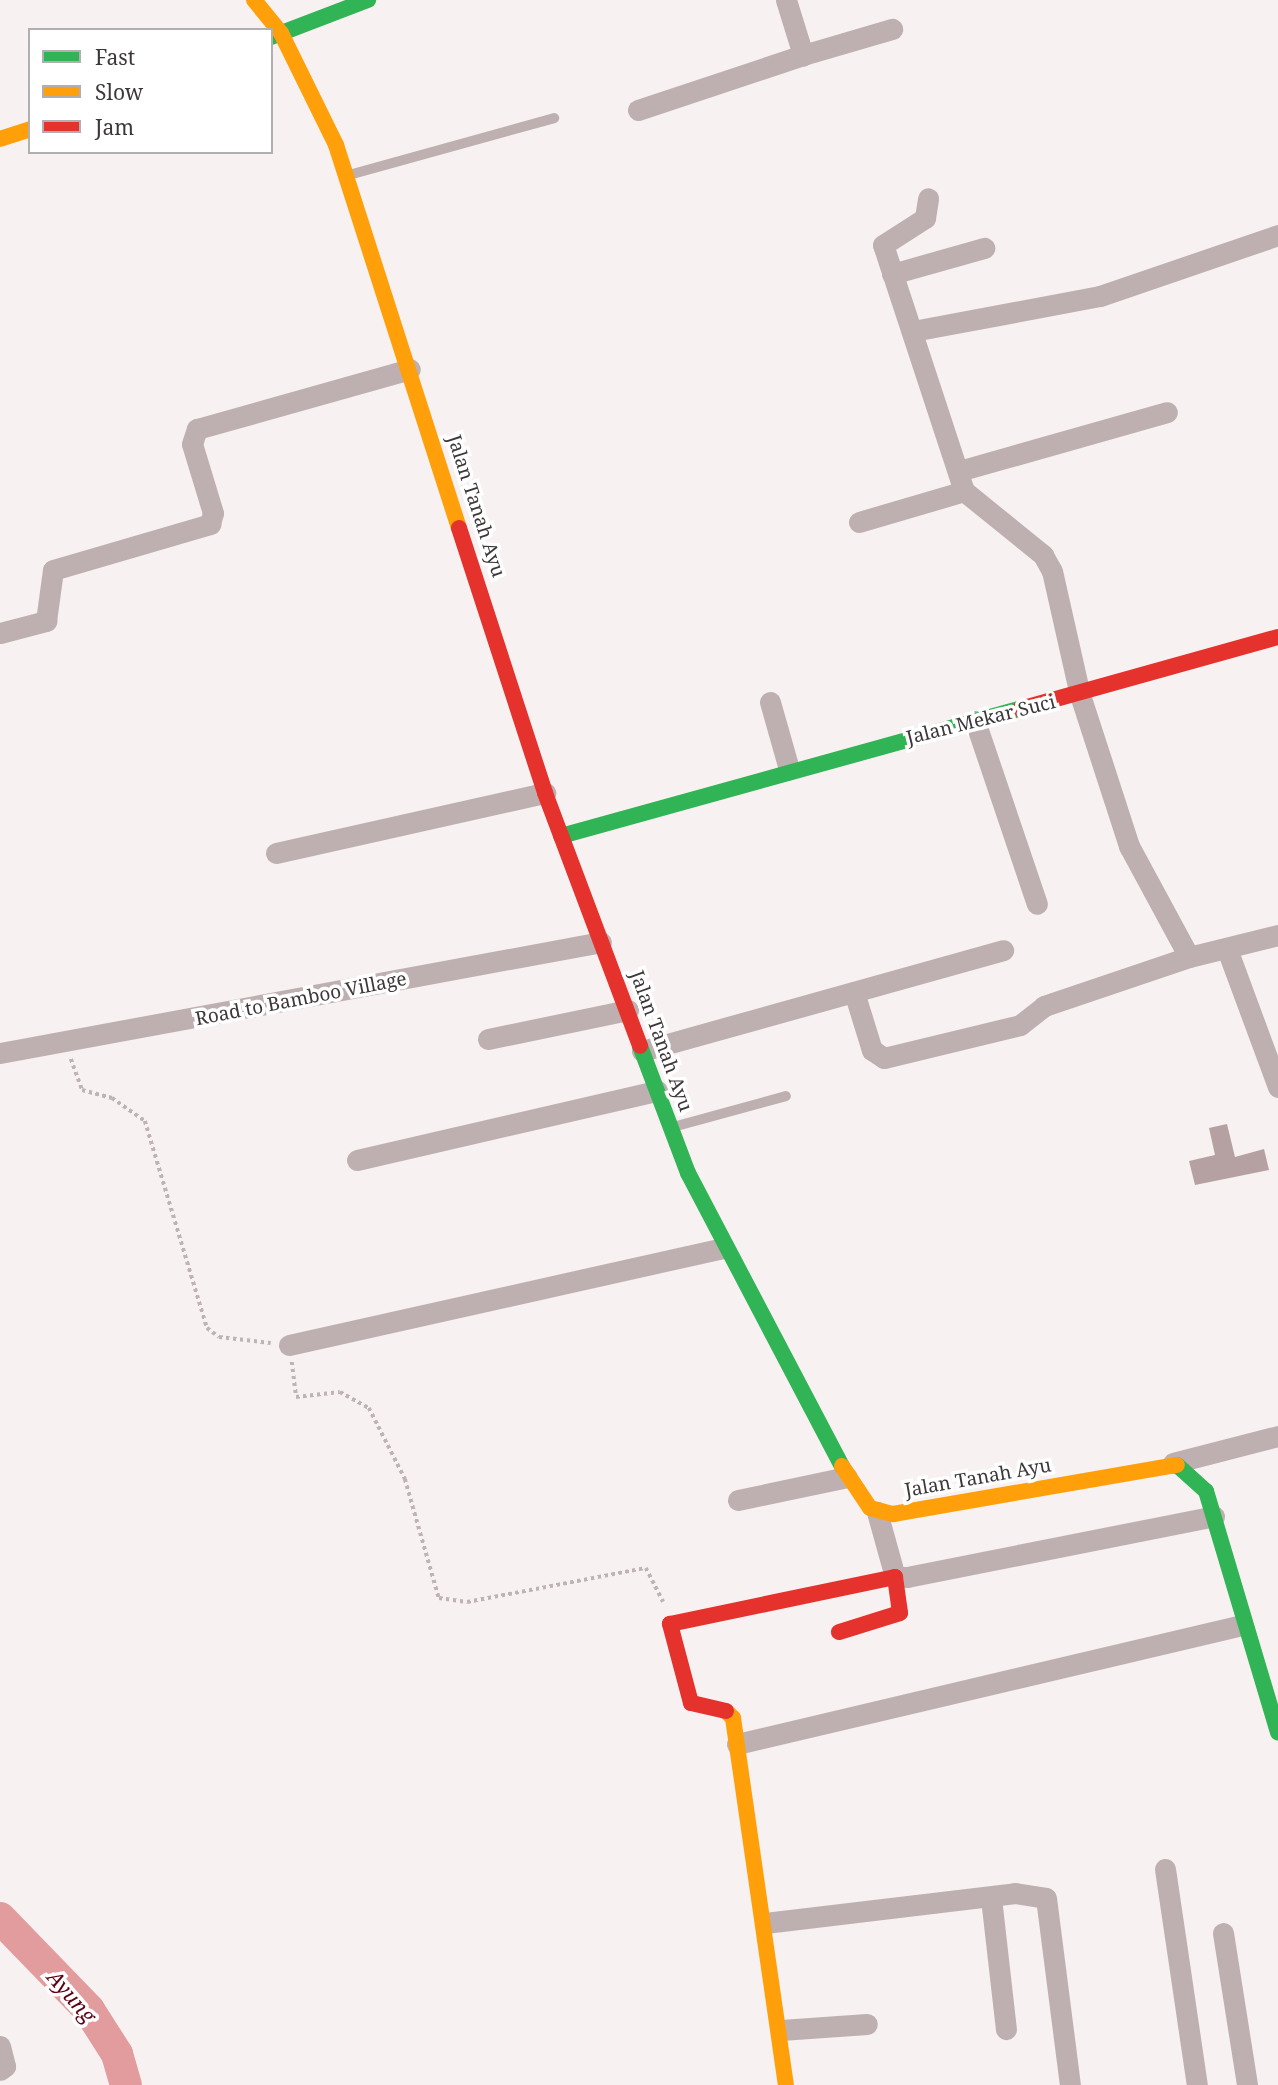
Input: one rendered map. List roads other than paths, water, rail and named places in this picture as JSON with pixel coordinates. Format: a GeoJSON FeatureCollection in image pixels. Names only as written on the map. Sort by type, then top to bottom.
{"type":"FeatureCollection","features":[{"type":"Feature","properties":{"kind":"street","name":"Jalan Tanah Ayu"},"geometry":{"type":"LineString","coordinates":[[254,0],[272,28]]}},
{"type":"Feature","properties":{"kind":"street"},"geometry":{"type":"LineString","coordinates":[[276,35],[368,0]]}},
{"type":"Feature","properties":{"kind":"street"},"geometry":{"type":"LineString","coordinates":[[786,0],[803,55]]}},
{"type":"Feature","properties":{"kind":"street"},"geometry":{"type":"LineString","coordinates":[[638,110],[803,55],[892,29]]}},
{"type":"Feature","properties":{"kind":"street","name":"Jalan Tanah Ayu"},"geometry":{"type":"LineString","coordinates":[[276,35],[346,176],[545,793],[671,1128],[722,1248],[847,1477],[877,1512],[909,1513],[1173,1463]]}},
{"type":"Feature","properties":{"kind":"street"},"geometry":{"type":"LineString","coordinates":[[0,139],[28,130]]}},
{"type":"Feature","properties":{"kind":"street"},"geometry":{"type":"LineString","coordinates":[[928,198],[925,218],[884,242],[892,274],[961,481],[1043,555],[1080,695],[1278,637]]}},
{"type":"Feature","properties":{"kind":"street"},"geometry":{"type":"LineString","coordinates":[[913,331],[1010,317],[1198,267],[1277,235]]}},
{"type":"Feature","properties":{"kind":"street"},"geometry":{"type":"LineString","coordinates":[[892,274],[984,248]]}},
{"type":"Feature","properties":{"kind":"street"},"geometry":{"type":"LineString","coordinates":[[0,633],[46,621],[53,570],[210,524],[213,513],[192,444],[197,429],[410,369]]}},
{"type":"Feature","properties":{"kind":"street"},"geometry":{"type":"LineString","coordinates":[[859,522],[961,481],[1167,411]]}},
{"type":"Feature","properties":{"kind":"street","name":"Jalan Mekar Suci"},"geometry":{"type":"LineString","coordinates":[[561,836],[789,769],[1080,695],[1129,846],[1189,957]]}},
{"type":"Feature","properties":{"kind":"street"},"geometry":{"type":"LineString","coordinates":[[770,702],[789,769]]}},
{"type":"Feature","properties":{"kind":"street"},"geometry":{"type":"LineString","coordinates":[[975,721],[1037,904]]}},
{"type":"Feature","properties":{"kind":"street"},"geometry":{"type":"LineString","coordinates":[[276,853],[545,793]]}},
{"type":"Feature","properties":{"kind":"street"},"geometry":{"type":"LineString","coordinates":[[854,992],[872,1050],[884,1058],[1020,1025],[1044,1006],[1189,957],[1278,935]]}},
{"type":"Feature","properties":{"kind":"street","name":"Road to Bamboo Village"},"geometry":{"type":"LineString","coordinates":[[0,1053],[66,1044],[601,942]]}},
{"type":"Feature","properties":{"kind":"street"},"geometry":{"type":"LineString","coordinates":[[1227,948],[1272,1050],[1278,1087]]}},
{"type":"Feature","properties":{"kind":"street"},"geometry":{"type":"LineString","coordinates":[[642,1051],[1003,950]]}},
{"type":"Feature","properties":{"kind":"street"},"geometry":{"type":"LineString","coordinates":[[488,1039],[628,1010]]}},
{"type":"Feature","properties":{"kind":"street"},"geometry":{"type":"LineString","coordinates":[[357,1160],[657,1091]]}},
{"type":"Feature","properties":{"kind":"street"},"geometry":{"type":"LineString","coordinates":[[289,1345],[722,1248]]}},
{"type":"Feature","properties":{"kind":"street"},"geometry":{"type":"LineString","coordinates":[[1173,1463],[1278,1436]]}},
{"type":"Feature","properties":{"kind":"street"},"geometry":{"type":"LineString","coordinates":[[1173,1463],[1200,1479],[1214,1516],[1242,1625],[1274,1707],[1278,1732]]}},
{"type":"Feature","properties":{"kind":"street"},"geometry":{"type":"LineString","coordinates":[[738,1500],[847,1477]]}},
{"type":"Feature","properties":{"kind":"street"},"geometry":{"type":"LineString","coordinates":[[839,1632],[900,1613],[895,1577],[877,1512]]}},
{"type":"Feature","properties":{"kind":"street"},"geometry":{"type":"LineString","coordinates":[[786,2085],[781,2030],[765,1923],[737,1744],[729,1711],[691,1703],[686,1695],[670,1624],[895,1577],[1214,1516]]}},
{"type":"Feature","properties":{"kind":"street"},"geometry":{"type":"LineString","coordinates":[[737,1744],[1242,1625]]}},
{"type":"Feature","properties":{"kind":"street"},"geometry":{"type":"LineString","coordinates":[[1165,1869],[1197,2085]]}},
{"type":"Feature","properties":{"kind":"street"},"geometry":{"type":"LineString","coordinates":[[765,1923],[991,1898],[1046,1898],[1070,2085]]}},
{"type":"Feature","properties":{"kind":"street"},"geometry":{"type":"LineString","coordinates":[[991,1898],[1006,2029]]}},
{"type":"Feature","properties":{"kind":"street"},"geometry":{"type":"LineString","coordinates":[[1223,1933],[1247,2085]]}},
{"type":"Feature","properties":{"kind":"street"},"geometry":{"type":"LineString","coordinates":[[781,2030],[867,2024]]}},
{"type":"Feature","properties":{"kind":"street"},"geometry":{"type":"LineString","coordinates":[[0,2046],[5,2066],[0,2070]]}},
{"type":"Feature","properties":{"kind":"lane"},"geometry":{"type":"LineString","coordinates":[[346,176],[554,118]]}},
{"type":"Feature","properties":{"kind":"lane"},"geometry":{"type":"LineString","coordinates":[[671,1128],[786,1096]]}},
{"type":"Feature","properties":{"kind":"waterway","name":"Ayung"},"geometry":{"type":"LineString","coordinates":[[0,1918],[89,2010],[117,2054],[126,2085]]}}]}
